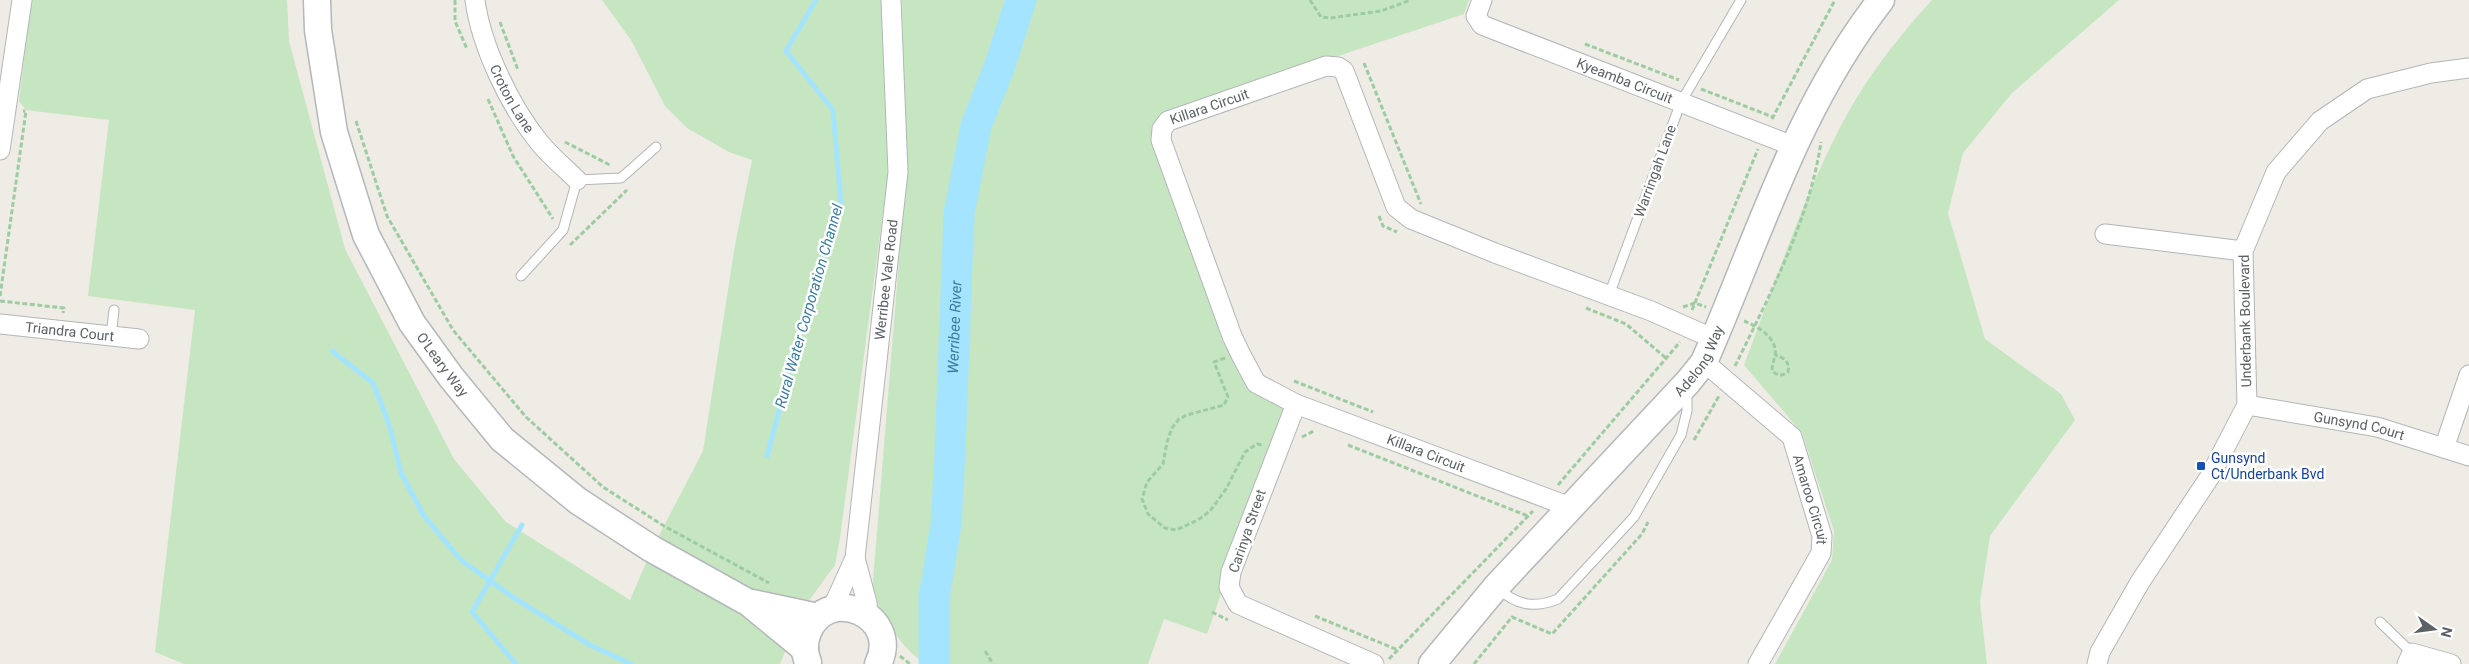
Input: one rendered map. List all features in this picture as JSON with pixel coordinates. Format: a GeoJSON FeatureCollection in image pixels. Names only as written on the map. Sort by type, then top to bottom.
{"type":"FeatureCollection","features":[{"type":"Feature","properties":{"kind":"street"},"geometry":{"type":"LineString","coordinates":[[0,150],[22,0]]}},
{"type":"Feature","properties":{"kind":"street","name":"O'Leary Way"},"geometry":{"type":"LineString","coordinates":[[317,0],[318,30],[334,132],[366,235],[412,323],[451,377],[502,440],[578,501],[652,549],[748,603],[807,657]]}},
{"type":"Feature","properties":{"kind":"street","name":"Croton Lane"},"geometry":{"type":"LineString","coordinates":[[475,0],[476,13],[493,63],[524,123],[540,144],[577,180]]}},
{"type":"Feature","properties":{"kind":"street","name":"Werribee Vale Road"},"geometry":{"type":"LineString","coordinates":[[868,616],[867,603],[855,558],[898,172],[891,0]]}},
{"type":"Feature","properties":{"kind":"street","name":"Kyeamba Circuit"},"geometry":{"type":"LineString","coordinates":[[1482,0],[1476,16],[1482,25],[1792,146]]}},
{"type":"Feature","properties":{"kind":"street","name":"Adelong Way"},"geometry":{"type":"LineString","coordinates":[[1432,664],[1496,587],[1702,361],[1725,314],[1792,146],[1828,79],[1881,0]]}},
{"type":"Feature","properties":{"kind":"street","name":"Killara Circuit"},"geometry":{"type":"LineString","coordinates":[[1570,508],[1547,489],[1296,404],[1256,382],[1232,336],[1162,140],[1162,128],[1168,121],[1326,66],[1338,67],[1344,71],[1396,207],[1411,219],[1495,253],[1651,311],[1686,327],[1702,361]]}},
{"type":"Feature","properties":{"kind":"street","name":"Underbank Boulevard"},"geometry":{"type":"LineString","coordinates":[[2097,664],[2100,652],[2135,589],[2209,478],[2247,405],[2243,251],[2276,172],[2320,121],[2367,89],[2431,73],[2469,68]]}},
{"type":"Feature","properties":{"kind":"street"},"geometry":{"type":"LineString","coordinates":[[2105,234],[2243,251]]}},
{"type":"Feature","properties":{"kind":"street","name":"Triandra Court"},"geometry":{"type":"LineString","coordinates":[[0,324],[139,339]]}},
{"type":"Feature","properties":{"kind":"street","name":"Amaroo Circuit"},"geometry":{"type":"LineString","coordinates":[[1702,361],[1792,436],[1822,536],[1821,553],[1758,664]]}},
{"type":"Feature","properties":{"kind":"street"},"geometry":{"type":"LineString","coordinates":[[2444,448],[2469,375]]}},
{"type":"Feature","properties":{"kind":"street","name":"Carinya Street"},"geometry":{"type":"LineString","coordinates":[[1296,404],[1231,572],[1229,587],[1233,598],[1238,604],[1374,664]]}},
{"type":"Feature","properties":{"kind":"street","name":"Gunsynd Court"},"geometry":{"type":"LineString","coordinates":[[2247,405],[2377,427],[2469,456]]}},
{"type":"Feature","properties":{"kind":"street","name":"Werribee Vale Road"},"geometry":{"type":"LineString","coordinates":[[825,613],[855,558]]}},
{"type":"Feature","properties":{"kind":"street","name":"O'Leary Way"},"geometry":{"type":"LineString","coordinates":[[748,603],[825,613],[845,608],[857,610],[868,616]]}},
{"type":"Feature","properties":{"kind":"street"},"geometry":{"type":"LineString","coordinates":[[807,657],[806,638],[810,626],[825,613]]}},
{"type":"Feature","properties":{"kind":"street"},"geometry":{"type":"LineString","coordinates":[[868,616],[876,624],[890,656]]}},
{"type":"Feature","properties":{"kind":"street"},"geometry":{"type":"LineString","coordinates":[[2410,659],[2451,664]]}},
{"type":"Feature","properties":{"kind":"lane","name":"Warringah Lane"},"geometry":{"type":"LineString","coordinates":[[1609,295],[1681,102],[1741,0]]}},
{"type":"Feature","properties":{"kind":"lane"},"geometry":{"type":"LineString","coordinates":[[520,276],[563,230],[577,180],[621,178],[656,147]]}},
{"type":"Feature","properties":{"kind":"lane"},"geometry":{"type":"LineString","coordinates":[[111,336],[114,310]]}},
{"type":"Feature","properties":{"kind":"lane"},"geometry":{"type":"LineString","coordinates":[[1496,587],[1512,600],[1528,604],[1544,605],[1558,599],[1634,517],[1681,435],[1702,361]]}},
{"type":"Feature","properties":{"kind":"lane"},"geometry":{"type":"LineString","coordinates":[[2380,622],[2410,659]]}},
{"type":"Feature","properties":{"kind":"path"},"geometry":{"type":"LineString","coordinates":[[1310,0],[1321,17],[1330,18],[1381,11],[1411,0]]}},
{"type":"Feature","properties":{"kind":"path"},"geometry":{"type":"LineString","coordinates":[[1384,664],[1528,516],[1547,489],[1558,484],[1680,343],[1763,134],[1835,0]]}},
{"type":"Feature","properties":{"kind":"path"},"geometry":{"type":"LineString","coordinates":[[497,14],[520,76]]}},
{"type":"Feature","properties":{"kind":"path"},"geometry":{"type":"LineString","coordinates":[[1364,63],[1422,208]]}},
{"type":"Feature","properties":{"kind":"path"},"geometry":{"type":"LineString","coordinates":[[0,296],[26,111],[5,109]]}},
{"type":"Feature","properties":{"kind":"path"},"geometry":{"type":"LineString","coordinates":[[355,120],[387,216],[453,330],[526,417],[603,487],[664,526],[770,584]]}},
{"type":"Feature","properties":{"kind":"path"},"geometry":{"type":"LineString","coordinates":[[558,138],[610,165],[630,188],[568,246]]}},
{"type":"Feature","properties":{"kind":"path"},"geometry":{"type":"LineString","coordinates":[[1376,208],[1383,226],[1401,234]]}},
{"type":"Feature","properties":{"kind":"path"},"geometry":{"type":"LineString","coordinates":[[1676,304],[1682,307],[1695,303],[1755,325],[1773,342],[1775,355],[1772,362],[1772,371],[1776,375],[1784,375],[1788,372],[1789,366],[1786,360],[1775,355]]}},
{"type":"Feature","properties":{"kind":"path"},"geometry":{"type":"LineString","coordinates":[[1581,306],[1626,324],[1667,359]]}},
{"type":"Feature","properties":{"kind":"path"},"geometry":{"type":"LineString","coordinates":[[1240,353],[1214,362],[1228,397],[1224,405],[1202,410],[1179,419],[1167,442],[1163,464],[1147,482],[1143,505],[1148,514],[1165,528],[1176,530],[1186,527],[1210,511],[1226,489],[1245,452],[1257,444],[1277,450]]}},
{"type":"Feature","properties":{"kind":"path"},"geometry":{"type":"LineString","coordinates":[[1288,379],[1378,414]]}},
{"type":"Feature","properties":{"kind":"path"},"geometry":{"type":"LineString","coordinates":[[1718,398],[1725,404]]}},
{"type":"Feature","properties":{"kind":"path"},"geometry":{"type":"LineString","coordinates":[[1299,445],[1302,436],[1314,431],[1318,433]]}},
{"type":"Feature","properties":{"kind":"path"},"geometry":{"type":"LineString","coordinates":[[1346,444],[1528,516]]}},
{"type":"Feature","properties":{"kind":"path"},"geometry":{"type":"LineString","coordinates":[[1547,489],[1558,484]]}},
{"type":"Feature","properties":{"kind":"path"},"geometry":{"type":"LineString","coordinates":[[1307,613],[1398,650]]}},
{"type":"Feature","properties":{"kind":"path"},"geometry":{"type":"LineString","coordinates":[[985,651],[994,664]]}},
{"type":"Feature","properties":{"kind":"green space"},"geometry":{"type":"Polygon","coordinates":[[[31,0],[287,0],[289,41],[345,249],[454,459],[506,522],[630,600],[652,549],[703,451],[735,245],[752,160],[729,152],[687,128],[665,106],[631,40],[602,0],[882,0],[888,174],[840,538],[835,565],[802,610],[780,664],[184,664],[155,652],[195,310],[88,296],[109,120],[26,110],[19,101],[31,0]]]}},
{"type":"Feature","properties":{"kind":"green space"},"geometry":{"type":"Polygon","coordinates":[[[902,0],[1469,0],[1464,14],[1164,114],[1154,136],[1223,342],[1249,390],[1286,407],[1207,634],[1164,619],[1148,664],[926,664],[908,650],[901,641],[872,594],[906,174],[902,0]]]}},
{"type":"Feature","properties":{"kind":"green space"},"geometry":{"type":"Polygon","coordinates":[[[1932,0],[2119,0],[2012,93],[1963,153],[1948,213],[1985,339],[2061,394],[2075,420],[1990,536],[1980,602],[1987,664],[1775,664],[1832,560],[1834,531],[1802,433],[1744,365],[1805,202],[1834,139],[1859,94],[1878,66],[1898,39],[1932,0]]]}},
{"type":"Feature","properties":{"kind":"waterway","name":"Rural Water Corporation Channel"},"geometry":{"type":"LineString","coordinates":[[767,456],[792,362],[841,204],[833,110],[786,51],[816,0]]}},
{"type":"Feature","properties":{"kind":"waterway","name":"Werribee River"},"geometry":{"type":"LineString","coordinates":[[934,664],[934,598],[946,525],[959,214],[976,126],[1000,65],[1021,0]]}},
{"type":"Feature","properties":{"kind":"waterway"},"geometry":{"type":"LineString","coordinates":[[332,351],[373,383],[389,424],[401,473],[424,516],[461,560],[514,598],[590,645],[631,664]]}},
{"type":"Feature","properties":{"kind":"waterway","name":"Rural Water Corporation Channel"},"geometry":{"type":"LineString","coordinates":[[516,664],[472,612],[522,525]]}},
{"type":"Feature","properties":{"kind":"place","name":"Gunsynd Ct/Underbank Bvd"},"geometry":{"type":"Point","coordinates":[2201,466]}}]}
